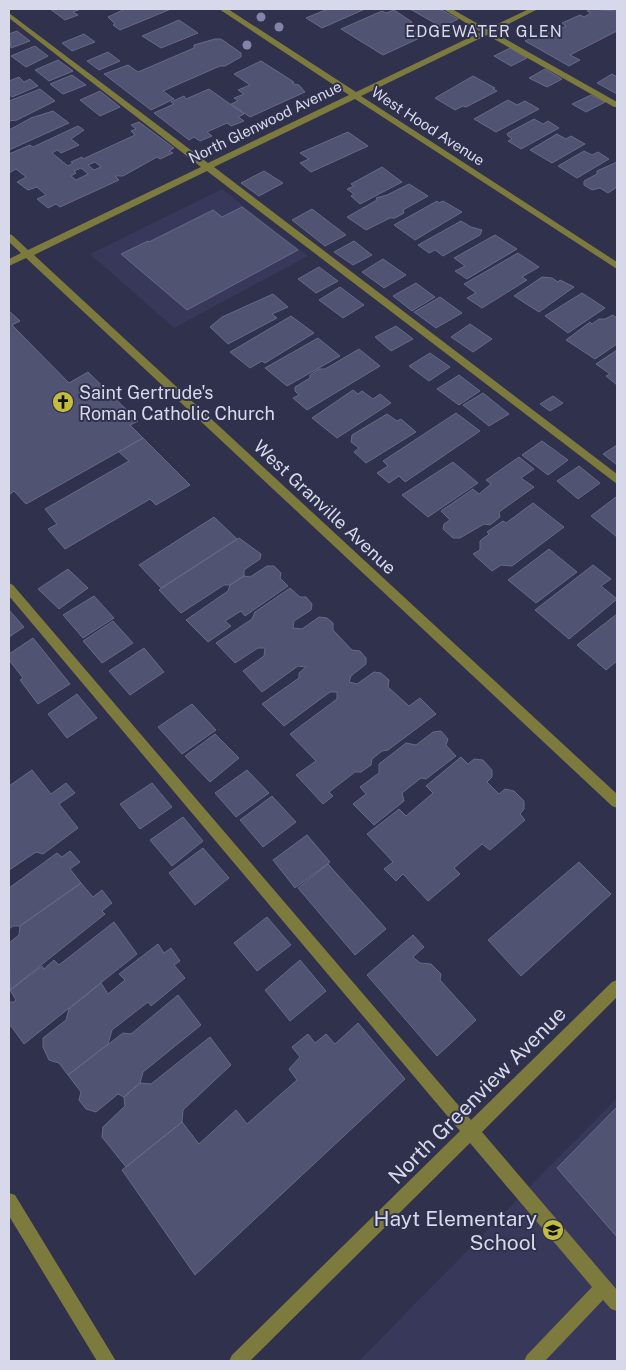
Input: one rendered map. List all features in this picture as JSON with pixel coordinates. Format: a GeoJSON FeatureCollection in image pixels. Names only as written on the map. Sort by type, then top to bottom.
{"type":"FeatureCollection","features":[{"type":"Feature","properties":{"kind":"street","name":"West Hood Avenue"},"geometry":{"type":"LineString","coordinates":[[223,9],[617,266]]}},
{"type":"Feature","properties":{"kind":"street"},"geometry":{"type":"LineString","coordinates":[[447,9],[617,105]]}},
{"type":"Feature","properties":{"kind":"street","name":"North Glenwood Avenue"},"geometry":{"type":"LineString","coordinates":[[9,263],[534,9]]}},
{"type":"Feature","properties":{"kind":"street"},"geometry":{"type":"LineString","coordinates":[[9,15],[617,480]]}},
{"type":"Feature","properties":{"kind":"street","name":"West Granville Avenue"},"geometry":{"type":"LineString","coordinates":[[9,237],[617,802]]}},
{"type":"Feature","properties":{"kind":"street"},"geometry":{"type":"LineString","coordinates":[[9,588],[617,1303]]}},
{"type":"Feature","properties":{"kind":"street","name":"North Greenview Avenue"},"geometry":{"type":"LineString","coordinates":[[238,1361],[617,986]]}},
{"type":"Feature","properties":{"kind":"street"},"geometry":{"type":"LineString","coordinates":[[9,1201],[107,1361]]}},
{"type":"Feature","properties":{"kind":"street"},"geometry":{"type":"LineString","coordinates":[[533,1361],[604,1287]]}},
{"type":"Feature","properties":{"kind":"shaded area"},"geometry":{"type":"Polygon","coordinates":[[[222,189],[308,256],[174,328],[90,254],[222,189]]]}},
{"type":"Feature","properties":{"kind":"shaded area","name":"Hayt Elementary School"},"geometry":{"type":"Polygon","coordinates":[[[617,1098],[617,1361],[359,1361],[617,1098]]]}},
{"type":"Feature","properties":{"kind":"building"},"geometry":{"type":"Polygon","coordinates":[[[50,9],[81,9],[73,12],[78,15],[65,20],[50,9]]]}},
{"type":"Feature","properties":{"kind":"building"},"geometry":{"type":"Polygon","coordinates":[[[125,9],[171,9],[120,30],[113,25],[115,24],[108,17],[125,9]]]}},
{"type":"Feature","properties":{"kind":"building"},"geometry":{"type":"Polygon","coordinates":[[[328,9],[365,9],[322,28],[306,18],[328,9]]]}},
{"type":"Feature","properties":{"kind":"building"},"geometry":{"type":"Polygon","coordinates":[[[410,9],[440,9],[458,19],[442,27],[410,9]]]}},
{"type":"Feature","properties":{"kind":"building"},"geometry":{"type":"Polygon","coordinates":[[[591,9],[617,11],[617,31],[570,55],[580,60],[569,66],[525,41],[546,31],[551,33],[566,26],[562,23],[580,15],[584,17],[591,13],[587,11],[591,9]]]}},
{"type":"Feature","properties":{"kind":"building"},"geometry":{"type":"Polygon","coordinates":[[[394,10],[412,22],[406,25],[424,36],[383,55],[341,29],[382,11],[386,13],[394,10]]]}},
{"type":"Feature","properties":{"kind":"building"},"geometry":{"type":"Polygon","coordinates":[[[179,20],[198,33],[161,48],[142,36],[179,20]]]}},
{"type":"Feature","properties":{"kind":"building"},"geometry":{"type":"Polygon","coordinates":[[[17,31],[30,41],[11,48],[9,34],[17,31]]]}},
{"type":"Feature","properties":{"kind":"building"},"geometry":{"type":"Polygon","coordinates":[[[84,34],[95,42],[72,51],[62,43],[84,34]]]}},
{"type":"Feature","properties":{"kind":"building"},"geometry":{"type":"Polygon","coordinates":[[[221,39],[241,53],[241,57],[225,66],[220,66],[163,91],[174,99],[151,110],[104,74],[128,65],[138,72],[194,48],[194,45],[221,39]]]}},
{"type":"Feature","properties":{"kind":"building"},"geometry":{"type":"Polygon","coordinates":[[[35,46],[48,56],[26,67],[11,56],[35,46]]]}},
{"type":"Feature","properties":{"kind":"building"},"geometry":{"type":"Polygon","coordinates":[[[510,48],[527,58],[511,66],[494,56],[510,48]]]}},
{"type":"Feature","properties":{"kind":"building"},"geometry":{"type":"Polygon","coordinates":[[[108,52],[120,61],[99,70],[87,61],[108,52]]]}},
{"type":"Feature","properties":{"kind":"building"},"geometry":{"type":"Polygon","coordinates":[[[58,60],[73,71],[49,81],[35,70],[58,60]]]}},
{"type":"Feature","properties":{"kind":"building"},"geometry":{"type":"Polygon","coordinates":[[[261,61],[294,82],[292,83],[299,85],[305,92],[250,117],[231,104],[238,101],[234,98],[244,94],[238,90],[250,85],[234,74],[261,61]]]}},
{"type":"Feature","properties":{"kind":"building"},"geometry":{"type":"Polygon","coordinates":[[[545,69],[562,79],[547,87],[529,78],[545,69]]]}},
{"type":"Feature","properties":{"kind":"building"},"geometry":{"type":"Polygon","coordinates":[[[612,74],[617,77],[617,94],[597,83],[612,74]]]}},
{"type":"Feature","properties":{"kind":"building"},"geometry":{"type":"Polygon","coordinates":[[[72,75],[86,85],[63,94],[50,84],[72,75]]]}},
{"type":"Feature","properties":{"kind":"building"},"geometry":{"type":"Polygon","coordinates":[[[473,76],[497,91],[466,107],[463,106],[455,110],[435,98],[473,76]]]}},
{"type":"Feature","properties":{"kind":"building"},"geometry":{"type":"Polygon","coordinates":[[[19,77],[24,82],[30,79],[38,86],[12,97],[9,95],[9,81],[19,77]]]}},
{"type":"Feature","properties":{"kind":"building"},"geometry":{"type":"Polygon","coordinates":[[[40,89],[55,101],[17,120],[9,121],[9,101],[40,89]]]}},
{"type":"Feature","properties":{"kind":"building"},"geometry":{"type":"Polygon","coordinates":[[[209,89],[244,114],[238,117],[244,121],[231,126],[227,123],[207,132],[212,136],[200,141],[194,137],[189,140],[154,113],[174,104],[171,102],[184,96],[186,99],[209,89]]]}},
{"type":"Feature","properties":{"kind":"building"},"geometry":{"type":"Polygon","coordinates":[[[100,91],[120,107],[100,116],[80,100],[100,91]]]}},
{"type":"Feature","properties":{"kind":"building"},"geometry":{"type":"Polygon","coordinates":[[[591,95],[605,102],[586,112],[572,104],[591,95]]]}},
{"type":"Feature","properties":{"kind":"building"},"geometry":{"type":"Polygon","coordinates":[[[508,100],[517,105],[525,101],[539,109],[496,132],[474,119],[508,100]]]}},
{"type":"Feature","properties":{"kind":"building"},"geometry":{"type":"Polygon","coordinates":[[[53,111],[69,123],[9,150],[9,130],[31,118],[53,111]]]}},
{"type":"Feature","properties":{"kind":"building"},"geometry":{"type":"Polygon","coordinates":[[[534,119],[543,124],[548,121],[559,128],[521,149],[508,141],[512,139],[507,135],[508,133],[534,119]]]}},
{"type":"Feature","properties":{"kind":"building"},"geometry":{"type":"Polygon","coordinates":[[[139,122],[174,148],[169,151],[173,153],[160,159],[157,157],[123,176],[115,176],[119,180],[60,207],[56,204],[48,208],[37,199],[46,195],[37,187],[28,190],[17,182],[26,177],[16,169],[9,173],[9,154],[30,145],[33,147],[78,126],[84,130],[71,139],[79,145],[61,153],[57,150],[52,153],[68,166],[73,163],[71,162],[82,157],[83,159],[135,135],[131,131],[136,129],[131,125],[139,122]],[[95,162],[88,165],[94,170],[101,167],[95,162]],[[81,168],[74,171],[76,173],[71,176],[76,180],[88,174],[81,168]]]}},
{"type":"Feature","properties":{"kind":"building"},"geometry":{"type":"Polygon","coordinates":[[[348,132],[368,146],[311,172],[300,163],[309,159],[300,153],[348,132]]]}},
{"type":"Feature","properties":{"kind":"building"},"geometry":{"type":"Polygon","coordinates":[[[557,134],[566,139],[571,136],[585,144],[552,163],[530,150],[557,134]]]}},
{"type":"Feature","properties":{"kind":"building"},"geometry":{"type":"Polygon","coordinates":[[[584,151],[592,155],[598,152],[609,159],[577,178],[558,166],[584,151]]]}},
{"type":"Feature","properties":{"kind":"building"},"geometry":{"type":"Polygon","coordinates":[[[617,162],[617,187],[608,193],[600,188],[592,190],[584,185],[584,181],[597,174],[597,171],[617,162]]]}},
{"type":"Feature","properties":{"kind":"building"},"geometry":{"type":"Polygon","coordinates":[[[382,167],[402,182],[360,204],[351,196],[354,194],[347,189],[354,186],[351,184],[382,167]]]}},
{"type":"Feature","properties":{"kind":"building"},"geometry":{"type":"Polygon","coordinates":[[[264,171],[283,183],[259,196],[241,183],[264,171]]]}},
{"type":"Feature","properties":{"kind":"building"},"geometry":{"type":"Polygon","coordinates":[[[409,184],[428,196],[403,210],[404,213],[395,218],[390,218],[366,230],[347,217],[377,200],[376,198],[387,195],[409,184]]]}},
{"type":"Feature","properties":{"kind":"building"},"geometry":{"type":"Polygon","coordinates":[[[437,201],[439,203],[443,201],[462,212],[415,240],[394,225],[437,201]]]}},
{"type":"Feature","properties":{"kind":"building"},"geometry":{"type":"Polygon","coordinates":[[[242,207],[298,250],[187,310],[121,254],[213,210],[222,217],[242,207]]]}},
{"type":"Feature","properties":{"kind":"building"},"geometry":{"type":"Polygon","coordinates":[[[312,209],[346,235],[325,246],[292,220],[312,209]]]}},
{"type":"Feature","properties":{"kind":"building"},"geometry":{"type":"Polygon","coordinates":[[[461,221],[471,227],[482,230],[480,235],[443,256],[435,250],[429,253],[418,245],[461,221]]]}},
{"type":"Feature","properties":{"kind":"building"},"geometry":{"type":"Polygon","coordinates":[[[495,235],[517,249],[467,279],[455,271],[465,266],[454,258],[495,235]]]}},
{"type":"Feature","properties":{"kind":"building"},"geometry":{"type":"Polygon","coordinates":[[[354,241],[372,255],[353,265],[334,252],[354,241]]]}},
{"type":"Feature","properties":{"kind":"building"},"geometry":{"type":"Polygon","coordinates":[[[518,253],[539,267],[522,277],[527,280],[482,308],[467,298],[476,293],[464,284],[518,253]]]}},
{"type":"Feature","properties":{"kind":"building"},"geometry":{"type":"Polygon","coordinates":[[[383,259],[406,275],[384,288],[362,272],[383,259]]]}},
{"type":"Feature","properties":{"kind":"building"},"geometry":{"type":"Polygon","coordinates":[[[319,267],[338,281],[316,293],[298,279],[319,267]]]}},
{"type":"Feature","properties":{"kind":"building"},"geometry":{"type":"Polygon","coordinates":[[[542,277],[552,278],[558,282],[560,280],[574,287],[539,312],[514,296],[542,277]]]}},
{"type":"Feature","properties":{"kind":"building"},"geometry":{"type":"Polygon","coordinates":[[[416,283],[435,297],[412,311],[393,296],[416,283]]]}},
{"type":"Feature","properties":{"kind":"building"},"geometry":{"type":"Polygon","coordinates":[[[340,287],[364,305],[343,318],[319,300],[340,287]]]}},
{"type":"Feature","properties":{"kind":"building"},"geometry":{"type":"Polygon","coordinates":[[[582,293],[605,308],[568,333],[545,316],[582,293]]]}},
{"type":"Feature","properties":{"kind":"building"},"geometry":{"type":"Polygon","coordinates":[[[273,294],[288,307],[272,314],[277,318],[228,344],[210,327],[222,317],[273,294]]]}},
{"type":"Feature","properties":{"kind":"building"},"geometry":{"type":"Polygon","coordinates":[[[440,297],[462,313],[436,328],[414,312],[440,297]]]}},
{"type":"Feature","properties":{"kind":"building","name":"Saint Gertrude's Roman Catholic Church"},"geometry":{"type":"Polygon","coordinates":[[[9,311],[20,321],[12,325],[69,383],[88,372],[138,421],[130,425],[143,438],[26,504],[14,491],[9,495],[9,311]]]}},
{"type":"Feature","properties":{"kind":"building"},"geometry":{"type":"Polygon","coordinates":[[[613,315],[617,318],[617,344],[595,359],[566,340],[590,322],[592,324],[599,319],[605,319],[613,315]]]}},
{"type":"Feature","properties":{"kind":"building"},"geometry":{"type":"Polygon","coordinates":[[[291,316],[314,333],[265,363],[262,361],[250,368],[230,352],[291,316]]]}},
{"type":"Feature","properties":{"kind":"building"},"geometry":{"type":"Polygon","coordinates":[[[470,324],[492,339],[473,352],[451,337],[470,324]]]}},
{"type":"Feature","properties":{"kind":"building"},"geometry":{"type":"Polygon","coordinates":[[[396,326],[413,339],[391,351],[375,337],[396,326]]]}},
{"type":"Feature","properties":{"kind":"building"},"geometry":{"type":"Polygon","coordinates":[[[318,338],[340,356],[287,386],[265,368],[318,338]]]}},
{"type":"Feature","properties":{"kind":"building"},"geometry":{"type":"Polygon","coordinates":[[[359,349],[380,366],[307,410],[293,398],[299,395],[295,391],[295,387],[310,378],[310,375],[319,369],[325,369],[359,349]]]}},
{"type":"Feature","properties":{"kind":"building"},"geometry":{"type":"Polygon","coordinates":[[[617,350],[617,385],[606,376],[610,374],[596,364],[617,350]]]}},
{"type":"Feature","properties":{"kind":"building"},"geometry":{"type":"Polygon","coordinates":[[[430,353],[450,367],[429,381],[409,366],[430,353]]]}},
{"type":"Feature","properties":{"kind":"building"},"geometry":{"type":"Polygon","coordinates":[[[459,375],[480,391],[459,405],[437,389],[459,375]]]}},
{"type":"Feature","properties":{"kind":"building"},"geometry":{"type":"Polygon","coordinates":[[[353,390],[358,394],[362,391],[373,399],[380,394],[391,403],[337,438],[312,418],[353,390]]]}},
{"type":"Feature","properties":{"kind":"building"},"geometry":{"type":"Polygon","coordinates":[[[483,393],[509,414],[489,426],[463,405],[483,393]]]}},
{"type":"Feature","properties":{"kind":"building"},"geometry":{"type":"Polygon","coordinates":[[[553,396],[563,403],[550,411],[540,404],[553,396]]]}},
{"type":"Feature","properties":{"kind":"building"},"geometry":{"type":"Polygon","coordinates":[[[456,413],[480,431],[405,482],[399,476],[389,483],[377,473],[388,466],[383,461],[456,413]]]}},
{"type":"Feature","properties":{"kind":"building"},"geometry":{"type":"Polygon","coordinates":[[[387,414],[397,421],[401,419],[416,432],[366,463],[354,452],[359,448],[351,442],[352,435],[387,414]]]}},
{"type":"Feature","properties":{"kind":"building"},"geometry":{"type":"Polygon","coordinates":[[[143,438],[190,485],[156,505],[150,499],[65,549],[48,529],[57,524],[45,509],[129,461],[119,452],[143,438]]]}},
{"type":"Feature","properties":{"kind":"building"},"geometry":{"type":"Polygon","coordinates":[[[542,441],[568,460],[548,475],[522,455],[542,441]]]}},
{"type":"Feature","properties":{"kind":"building"},"geometry":{"type":"Polygon","coordinates":[[[617,445],[617,465],[603,454],[617,445]]]}},
{"type":"Feature","properties":{"kind":"building"},"geometry":{"type":"Polygon","coordinates":[[[519,457],[534,469],[521,478],[534,487],[499,512],[500,517],[490,525],[484,524],[460,538],[453,538],[443,529],[444,524],[450,520],[441,511],[473,489],[479,494],[491,484],[486,480],[519,457]]]}},
{"type":"Feature","properties":{"kind":"building"},"geometry":{"type":"Polygon","coordinates":[[[453,462],[478,483],[428,517],[402,495],[453,462]]]}},
{"type":"Feature","properties":{"kind":"building"},"geometry":{"type":"Polygon","coordinates":[[[579,466],[600,483],[578,499],[557,481],[579,466]]]}},
{"type":"Feature","properties":{"kind":"building"},"geometry":{"type":"Polygon","coordinates":[[[617,498],[617,537],[591,516],[617,498]]]}},
{"type":"Feature","properties":{"kind":"building"},"geometry":{"type":"Polygon","coordinates":[[[533,503],[564,527],[512,566],[501,565],[492,571],[473,554],[480,550],[480,541],[489,534],[487,532],[503,521],[506,523],[533,503]]]}},
{"type":"Feature","properties":{"kind":"building"},"geometry":{"type":"Polygon","coordinates":[[[214,517],[237,539],[161,588],[139,565],[214,517]]]}},
{"type":"Feature","properties":{"kind":"building"},"geometry":{"type":"Polygon","coordinates":[[[239,538],[261,554],[260,559],[244,570],[244,576],[230,585],[224,585],[181,613],[159,590],[239,538]]]}},
{"type":"Feature","properties":{"kind":"building"},"geometry":{"type":"Polygon","coordinates":[[[549,549],[577,572],[536,603],[508,580],[549,549]]]}},
{"type":"Feature","properties":{"kind":"building"},"geometry":{"type":"Polygon","coordinates":[[[593,565],[611,579],[601,586],[617,599],[569,639],[535,610],[593,565]]]}},
{"type":"Feature","properties":{"kind":"building"},"geometry":{"type":"Polygon","coordinates":[[[267,566],[274,566],[281,573],[280,578],[288,586],[245,616],[241,611],[225,621],[231,626],[208,642],[186,620],[228,591],[230,585],[244,576],[250,577],[267,566]]]}},
{"type":"Feature","properties":{"kind":"building"},"geometry":{"type":"Polygon","coordinates":[[[68,569],[88,588],[59,609],[38,589],[68,569]]]}},
{"type":"Feature","properties":{"kind":"building"},"geometry":{"type":"Polygon","coordinates":[[[290,588],[300,597],[306,597],[312,604],[311,610],[294,621],[293,628],[302,629],[319,617],[327,618],[333,623],[333,630],[352,650],[360,651],[366,658],[366,664],[351,676],[349,682],[357,684],[374,672],[381,673],[389,680],[388,687],[409,706],[420,698],[436,714],[388,750],[382,751],[372,759],[371,765],[361,772],[355,772],[329,792],[333,796],[323,804],[296,775],[316,761],[290,734],[337,699],[337,692],[330,692],[284,726],[262,704],[299,678],[299,673],[306,667],[298,666],[262,692],[243,671],[264,656],[265,648],[258,648],[235,663],[216,643],[252,619],[255,612],[290,588]]]}},
{"type":"Feature","properties":{"kind":"building"},"geometry":{"type":"Polygon","coordinates":[[[94,596],[114,618],[83,638],[63,615],[94,596]]]}},
{"type":"Feature","properties":{"kind":"building"},"geometry":{"type":"Polygon","coordinates":[[[9,610],[24,627],[9,637],[9,610]]]}},
{"type":"Feature","properties":{"kind":"building"},"geometry":{"type":"Polygon","coordinates":[[[617,614],[617,661],[606,670],[577,645],[617,614]]]}},
{"type":"Feature","properties":{"kind":"building"},"geometry":{"type":"Polygon","coordinates":[[[113,621],[133,643],[102,663],[83,641],[113,621]]]}},
{"type":"Feature","properties":{"kind":"building"},"geometry":{"type":"Polygon","coordinates":[[[33,638],[70,684],[38,704],[20,680],[23,678],[9,660],[9,654],[33,638]]]}},
{"type":"Feature","properties":{"kind":"building"},"geometry":{"type":"Polygon","coordinates":[[[144,648],[164,672],[130,695],[109,671],[144,648]]]}},
{"type":"Feature","properties":{"kind":"building"},"geometry":{"type":"Polygon","coordinates":[[[77,694],[97,718],[67,738],[48,714],[77,694]]]}},
{"type":"Feature","properties":{"kind":"building"},"geometry":{"type":"Polygon","coordinates":[[[192,704],[216,730],[182,754],[158,727],[192,704]]]}},
{"type":"Feature","properties":{"kind":"building"},"geometry":{"type":"Polygon","coordinates":[[[441,731],[448,739],[446,745],[456,756],[426,779],[421,778],[402,793],[404,801],[374,825],[353,804],[366,794],[360,787],[379,773],[379,764],[406,743],[416,745],[433,732],[441,731]]]}},
{"type":"Feature","properties":{"kind":"building"},"geometry":{"type":"Polygon","coordinates":[[[215,734],[239,758],[210,782],[185,756],[215,734]]]}},
{"type":"Feature","properties":{"kind":"building"},"geometry":{"type":"Polygon","coordinates":[[[461,757],[468,764],[474,759],[483,760],[492,770],[492,777],[487,782],[499,794],[505,789],[514,791],[524,801],[524,809],[520,814],[525,820],[490,850],[482,844],[454,868],[460,874],[428,901],[403,874],[396,881],[384,869],[393,862],[367,834],[399,809],[406,816],[433,793],[426,786],[461,757]]]}},
{"type":"Feature","properties":{"kind":"building"},"geometry":{"type":"Polygon","coordinates":[[[32,770],[51,794],[66,783],[75,793],[59,804],[78,828],[43,854],[36,852],[9,870],[9,786],[32,770]]]}},
{"type":"Feature","properties":{"kind":"building"},"geometry":{"type":"Polygon","coordinates":[[[247,770],[269,793],[236,817],[215,793],[247,770]]]}},
{"type":"Feature","properties":{"kind":"building"},"geometry":{"type":"Polygon","coordinates":[[[152,783],[172,807],[140,829],[120,804],[152,783]]]}},
{"type":"Feature","properties":{"kind":"building"},"geometry":{"type":"Polygon","coordinates":[[[272,796],[296,822],[263,847],[240,820],[272,796]]]}},
{"type":"Feature","properties":{"kind":"building"},"geometry":{"type":"Polygon","coordinates":[[[183,817],[203,841],[172,866],[150,840],[183,817]]]}},
{"type":"Feature","properties":{"kind":"building"},"geometry":{"type":"Polygon","coordinates":[[[307,835],[330,862],[295,888],[273,860],[307,835]]]}},
{"type":"Feature","properties":{"kind":"building"},"geometry":{"type":"Polygon","coordinates":[[[203,848],[229,878],[195,905],[169,873],[203,848]]]}},
{"type":"Feature","properties":{"kind":"building"},"geometry":{"type":"Polygon","coordinates":[[[70,851],[80,862],[70,869],[81,883],[20,926],[13,926],[9,929],[9,888],[57,853],[62,857],[70,851]]]}},
{"type":"Feature","properties":{"kind":"building"},"geometry":{"type":"Polygon","coordinates":[[[579,862],[611,894],[521,976],[488,940],[579,862]]]}},
{"type":"Feature","properties":{"kind":"building"},"geometry":{"type":"Polygon","coordinates":[[[328,864],[386,929],[355,955],[298,888],[328,864]]]}},
{"type":"Feature","properties":{"kind":"building"},"geometry":{"type":"Polygon","coordinates":[[[81,883],[93,897],[102,890],[112,903],[102,911],[105,914],[10,990],[9,943],[19,935],[20,926],[81,883]]]}},
{"type":"Feature","properties":{"kind":"building"},"geometry":{"type":"Polygon","coordinates":[[[267,917],[291,945],[257,971],[234,943],[267,917]]]}},
{"type":"Feature","properties":{"kind":"building"},"geometry":{"type":"Polygon","coordinates":[[[114,922],[137,954],[24,1044],[11,1026],[9,1026],[9,1002],[16,1000],[10,990],[42,966],[44,969],[54,960],[59,965],[114,922]]]}},
{"type":"Feature","properties":{"kind":"building"},"geometry":{"type":"Polygon","coordinates":[[[413,935],[424,947],[413,957],[420,963],[431,964],[441,974],[440,980],[476,1020],[437,1056],[367,975],[413,935]]]}},
{"type":"Feature","properties":{"kind":"building"},"geometry":{"type":"Polygon","coordinates":[[[158,944],[164,953],[171,948],[180,961],[174,965],[185,978],[151,1006],[148,1002],[112,1030],[108,1044],[68,1075],[59,1063],[49,1060],[43,1047],[43,1038],[66,1020],[69,1009],[101,983],[108,994],[125,980],[119,974],[158,944]]]}},
{"type":"Feature","properties":{"kind":"building"},"geometry":{"type":"Polygon","coordinates":[[[300,960],[326,991],[290,1021],[265,990],[300,960]]]}},
{"type":"Feature","properties":{"kind":"building"},"geometry":{"type":"Polygon","coordinates":[[[178,995],[201,1025],[143,1072],[140,1083],[124,1097],[118,1094],[96,1112],[86,1109],[79,1100],[81,1092],[68,1075],[123,1033],[131,1034],[178,995]]]}},
{"type":"Feature","properties":{"kind":"building"},"geometry":{"type":"Polygon","coordinates":[[[358,1023],[405,1079],[195,1275],[122,1170],[182,1122],[199,1144],[236,1110],[247,1124],[297,1080],[289,1069],[300,1057],[292,1047],[308,1034],[315,1043],[326,1034],[335,1044],[358,1023]]]}},
{"type":"Feature","properties":{"kind":"building"},"geometry":{"type":"Polygon","coordinates":[[[210,1037],[231,1065],[183,1110],[182,1122],[126,1167],[102,1137],[103,1127],[125,1106],[124,1097],[140,1083],[151,1084],[210,1037]]]}},
{"type":"Feature","properties":{"kind":"building"},"geometry":{"type":"Polygon","coordinates":[[[617,1107],[617,1237],[557,1168],[617,1107]]]}},
{"type":"Feature","properties":{"kind":"place","name":"Saint Gertrude's Roman Catholic Church"},"geometry":{"type":"Point","coordinates":[63,402]}},
{"type":"Feature","properties":{"kind":"place","name":"Hayt Elementary School"},"geometry":{"type":"Point","coordinates":[553,1230]}},
{"type":"Feature","properties":{"kind":"district","name":"EDGEWATER GLEN"},"geometry":{"type":"Point","coordinates":[484,31]}}]}
